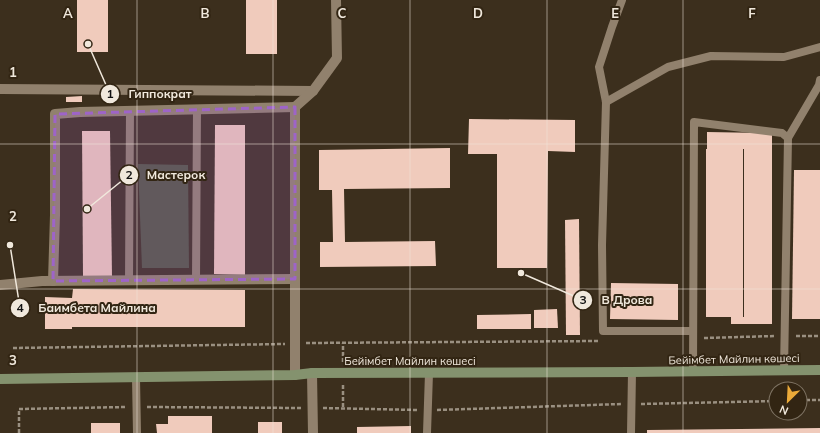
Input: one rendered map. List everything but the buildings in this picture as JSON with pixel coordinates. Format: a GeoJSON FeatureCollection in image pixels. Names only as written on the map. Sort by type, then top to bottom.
{"type":"FeatureCollection","features":[{"type":"Feature","properties":{"kind":"street"},"geometry":{"type":"LineString","coordinates":[[53,281],[55,215],[55,114],[130,110],[295,107],[313,91],[337,58],[336,0]]}},
{"type":"Feature","properties":{"kind":"street"},"geometry":{"type":"LineString","coordinates":[[0,89],[313,91]]}},
{"type":"Feature","properties":{"kind":"street"},"geometry":{"type":"LineString","coordinates":[[295,107],[295,375]]}},
{"type":"Feature","properties":{"kind":"street"},"geometry":{"type":"LineString","coordinates":[[0,285],[42,281],[295,279]]}},
{"type":"Feature","properties":{"kind":"street","name":"Бейімбет Майлин көшесі"},"geometry":{"type":"LineString","coordinates":[[0,379],[295,375],[312,373],[694,372],[820,370]]}},
{"type":"Feature","properties":{"kind":"street"},"geometry":{"type":"LineString","coordinates":[[312,373],[313,433]]}},
{"type":"Feature","properties":{"kind":"lane"},"geometry":{"type":"LineString","coordinates":[[622,0],[599,67],[606,102],[602,245],[603,332],[693,335]]}},
{"type":"Feature","properties":{"kind":"lane"},"geometry":{"type":"LineString","coordinates":[[606,102],[668,67],[711,56],[784,57],[820,47]]}},
{"type":"Feature","properties":{"kind":"lane"},"geometry":{"type":"LineString","coordinates":[[784,371],[788,138],[819,85],[820,80]]}},
{"type":"Feature","properties":{"kind":"lane"},"geometry":{"type":"LineString","coordinates":[[196,280],[197,109]]}},
{"type":"Feature","properties":{"kind":"lane"},"geometry":{"type":"LineString","coordinates":[[129,281],[130,110]]}},
{"type":"Feature","properties":{"kind":"lane"},"geometry":{"type":"LineString","coordinates":[[694,372],[694,122],[782,133],[788,138]]}},
{"type":"Feature","properties":{"kind":"lane"},"geometry":{"type":"LineString","coordinates":[[631,433],[632,372]]}},
{"type":"Feature","properties":{"kind":"lane"},"geometry":{"type":"LineString","coordinates":[[427,433],[430,373]]}},
{"type":"Feature","properties":{"kind":"lane"},"geometry":{"type":"LineString","coordinates":[[136,378],[137,433]]}},
{"type":"Feature","properties":{"kind":"path"},"geometry":{"type":"LineString","coordinates":[[693,335],[820,336]]}},
{"type":"Feature","properties":{"kind":"path"},"geometry":{"type":"LineString","coordinates":[[13,348],[295,343],[600,341]]}},
{"type":"Feature","properties":{"kind":"path"},"geometry":{"type":"LineString","coordinates":[[808,400],[820,400]]}},
{"type":"Feature","properties":{"kind":"path"},"geometry":{"type":"LineString","coordinates":[[19,433],[19,409],[137,407],[428,410],[768,401]]}},
{"type":"Feature","properties":{"kind":"highlighted area"},"geometry":{"type":"Polygon","coordinates":[[[295,107],[295,279],[53,281],[55,114],[295,107]]]}},
{"type":"Feature","properties":{"kind":"green space"},"geometry":{"type":"Polygon","coordinates":[[[138,164],[188,165],[189,268],[142,268],[138,164]]]}},
{"type":"Feature","properties":{"kind":"place","name":"Гиппократ"},"geometry":{"type":"Point","coordinates":[88,44]}},
{"type":"Feature","properties":{"kind":"place","name":"Мастерок"},"geometry":{"type":"Point","coordinates":[87,209]}},
{"type":"Feature","properties":{"kind":"place","name":"Баимбета Майлина"},"geometry":{"type":"Point","coordinates":[10,245]}},
{"type":"Feature","properties":{"kind":"place","name":"В Дрова"},"geometry":{"type":"Point","coordinates":[521,273]}}]}
